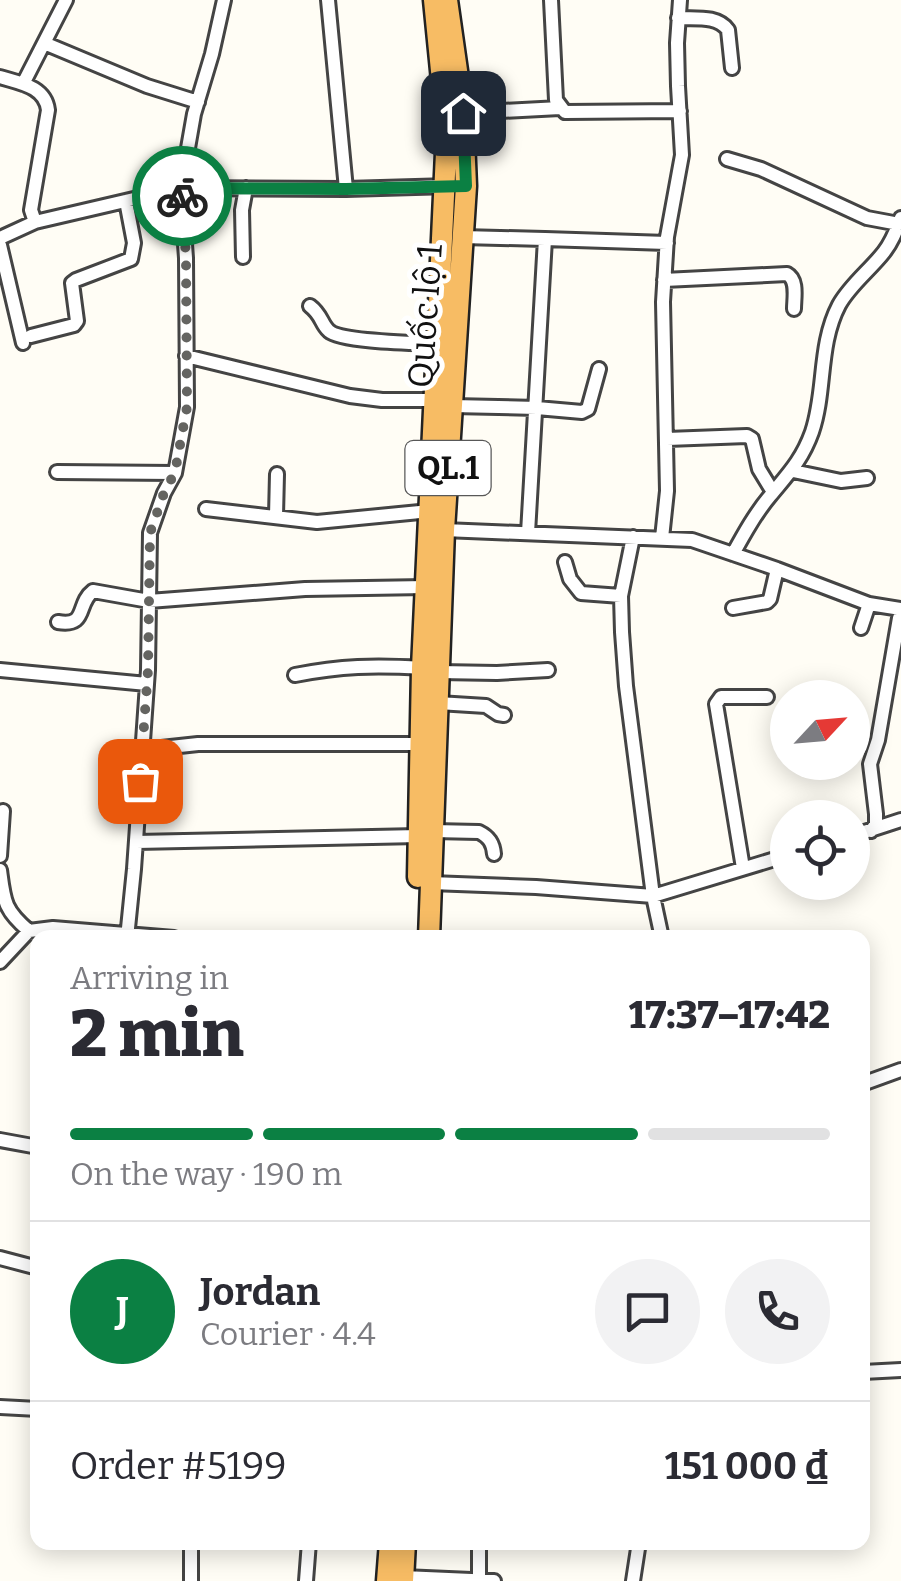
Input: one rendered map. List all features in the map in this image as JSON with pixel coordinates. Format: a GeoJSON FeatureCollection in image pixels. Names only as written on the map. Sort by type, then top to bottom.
{"type":"FeatureCollection","features":[{"type":"Feature","properties":{"kind":"highway","name":"Quốc lộ 1"},"geometry":{"type":"LineString","coordinates":[[419,930],[438,703],[430,670],[426,587],[430,511],[462,237],[446,131],[434,0]]}},
{"type":"Feature","properties":{"kind":"highway","name":"Quốc lộ 1"},"geometry":{"type":"LineString","coordinates":[[429,930],[431,883],[420,744],[444,530],[444,403],[438,344],[463,113],[448,0]]}},
{"type":"Feature","properties":{"kind":"highway"},"geometry":{"type":"LineString","coordinates":[[391,1550],[397,1580]]}},
{"type":"Feature","properties":{"kind":"highway"},"geometry":{"type":"LineString","coordinates":[[397,1580],[403,1550]]}},
{"type":"Feature","properties":{"kind":"street"},"geometry":{"type":"LineString","coordinates":[[23,84],[66,0]]}},
{"type":"Feature","properties":{"kind":"street"},"geometry":{"type":"LineString","coordinates":[[127,930],[147,684],[150,533],[175,472],[187,407],[186,258],[181,188],[224,0]]}},
{"type":"Feature","properties":{"kind":"street"},"geometry":{"type":"LineString","coordinates":[[328,0],[346,189]]}},
{"type":"Feature","properties":{"kind":"street"},"geometry":{"type":"LineString","coordinates":[[552,0],[556,100],[560,108],[568,113],[680,111]]}},
{"type":"Feature","properties":{"kind":"street"},"geometry":{"type":"LineString","coordinates":[[662,538],[668,491],[664,280],[682,154],[678,86],[680,0]]}},
{"type":"Feature","properties":{"kind":"street"},"geometry":{"type":"LineString","coordinates":[[678,18],[712,20],[724,25],[728,30],[732,68]]}},
{"type":"Feature","properties":{"kind":"street"},"geometry":{"type":"LineString","coordinates":[[44,43],[147,86],[198,102]]}},
{"type":"Feature","properties":{"kind":"street"},"geometry":{"type":"LineString","coordinates":[[0,77],[44,96],[48,110],[30,210],[35,222]]}},
{"type":"Feature","properties":{"kind":"street"},"geometry":{"type":"LineString","coordinates":[[463,113],[560,108]]}},
{"type":"Feature","properties":{"kind":"street"},"geometry":{"type":"LineString","coordinates":[[727,159],[761,170],[866,218],[900,221],[884,252],[839,306],[824,349],[814,428],[793,471],[752,519],[732,554]]}},
{"type":"Feature","properties":{"kind":"street"},"geometry":{"type":"LineString","coordinates":[[0,238],[35,222],[181,188],[455,193]]}},
{"type":"Feature","properties":{"kind":"street"},"geometry":{"type":"LineString","coordinates":[[243,257],[242,210],[246,188]]}},
{"type":"Feature","properties":{"kind":"street"},"geometry":{"type":"LineString","coordinates":[[0,245],[27,340],[74,325],[77,321],[72,283],[130,259],[134,244],[126,201]]}},
{"type":"Feature","properties":{"kind":"street"},"geometry":{"type":"LineString","coordinates":[[462,237],[667,243]]}},
{"type":"Feature","properties":{"kind":"street"},"geometry":{"type":"LineString","coordinates":[[528,533],[545,239]]}},
{"type":"Feature","properties":{"kind":"street"},"geometry":{"type":"LineString","coordinates":[[664,280],[787,274],[794,282],[794,309]]}},
{"type":"Feature","properties":{"kind":"street"},"geometry":{"type":"LineString","coordinates":[[310,306],[333,334],[438,344]]}},
{"type":"Feature","properties":{"kind":"street"},"geometry":{"type":"LineString","coordinates":[[186,356],[350,396],[578,413],[586,411],[599,369]]}},
{"type":"Feature","properties":{"kind":"street"},"geometry":{"type":"LineString","coordinates":[[668,440],[747,436],[755,447],[758,469],[773,492]]}},
{"type":"Feature","properties":{"kind":"street"},"geometry":{"type":"LineString","coordinates":[[793,471],[841,481],[867,478]]}},
{"type":"Feature","properties":{"kind":"street"},"geometry":{"type":"LineString","coordinates":[[57,472],[175,472]]}},
{"type":"Feature","properties":{"kind":"street"},"geometry":{"type":"LineString","coordinates":[[276,474],[276,516]]}},
{"type":"Feature","properties":{"kind":"street"},"geometry":{"type":"LineString","coordinates":[[206,509],[317,522],[430,511]]}},
{"type":"Feature","properties":{"kind":"street"},"geometry":{"type":"LineString","coordinates":[[444,530],[692,540],[900,614],[878,740],[870,764],[876,814],[871,831]]}},
{"type":"Feature","properties":{"kind":"street"},"geometry":{"type":"LineString","coordinates":[[633,537],[621,596],[626,686],[660,930]]}},
{"type":"Feature","properties":{"kind":"street"},"geometry":{"type":"LineString","coordinates":[[565,562],[570,579],[581,593],[621,596]]}},
{"type":"Feature","properties":{"kind":"street"},"geometry":{"type":"LineString","coordinates":[[733,608],[767,602],[777,569]]}},
{"type":"Feature","properties":{"kind":"street"},"geometry":{"type":"LineString","coordinates":[[58,622],[76,620],[86,596],[93,592],[149,601],[305,589],[426,587]]}},
{"type":"Feature","properties":{"kind":"street"},"geometry":{"type":"LineString","coordinates":[[861,628],[869,604]]}},
{"type":"Feature","properties":{"kind":"street"},"geometry":{"type":"LineString","coordinates":[[294,676],[370,665],[497,673],[548,670]]}},
{"type":"Feature","properties":{"kind":"street"},"geometry":{"type":"LineString","coordinates":[[0,670],[147,684]]}},
{"type":"Feature","properties":{"kind":"street"},"geometry":{"type":"LineString","coordinates":[[744,868],[716,704],[721,697],[767,697]]}},
{"type":"Feature","properties":{"kind":"street"},"geometry":{"type":"LineString","coordinates":[[438,703],[486,706],[504,714]]}},
{"type":"Feature","properties":{"kind":"street"},"geometry":{"type":"LineString","coordinates":[[142,750],[198,744],[420,744]]}},
{"type":"Feature","properties":{"kind":"street"},"geometry":{"type":"LineString","coordinates":[[0,852],[3,811]]}},
{"type":"Feature","properties":{"kind":"street"},"geometry":{"type":"LineString","coordinates":[[871,831],[901,820]]}},
{"type":"Feature","properties":{"kind":"street"},"geometry":{"type":"LineString","coordinates":[[136,842],[478,832],[493,844],[494,854]]}},
{"type":"Feature","properties":{"kind":"street"},"geometry":{"type":"LineString","coordinates":[[431,883],[653,896],[770,860]]}},
{"type":"Feature","properties":{"kind":"street"},"geometry":{"type":"LineString","coordinates":[[0,870],[7,915],[29,931],[5,948],[0,962]]}},
{"type":"Feature","properties":{"kind":"street"},"geometry":{"type":"LineString","coordinates":[[37,930],[75,930]]}},
{"type":"Feature","properties":{"kind":"street"},"geometry":{"type":"LineString","coordinates":[[870,1081],[901,1070]]}},
{"type":"Feature","properties":{"kind":"street"},"geometry":{"type":"LineString","coordinates":[[0,1140],[30,1145]]}},
{"type":"Feature","properties":{"kind":"street"},"geometry":{"type":"LineString","coordinates":[[0,1258],[30,1266]]}},
{"type":"Feature","properties":{"kind":"street"},"geometry":{"type":"LineString","coordinates":[[870,1372],[901,1370]]}},
{"type":"Feature","properties":{"kind":"street"},"geometry":{"type":"LineString","coordinates":[[0,1408],[30,1409]]}},
{"type":"Feature","properties":{"kind":"street"},"geometry":{"type":"LineString","coordinates":[[190,1550],[192,1581]]}},
{"type":"Feature","properties":{"kind":"street"},"geometry":{"type":"LineString","coordinates":[[306,1581],[308,1550]]}},
{"type":"Feature","properties":{"kind":"street"},"geometry":{"type":"LineString","coordinates":[[479,1550],[479,1581]]}},
{"type":"Feature","properties":{"kind":"street"},"geometry":{"type":"LineString","coordinates":[[633,1581],[638,1550]]}},
{"type":"Feature","properties":{"kind":"street"},"geometry":{"type":"LineString","coordinates":[[397,1580],[494,1581]]}},
{"type":"Feature","properties":{"kind":"way so far"},"geometry":{"type":"LineString","coordinates":[[140,781],[148,670],[150,533],[175,472],[187,407],[182,196]]}},
{"type":"Feature","properties":{"kind":"route"},"geometry":{"type":"LineString","coordinates":[[182,196],[181,188],[466,186],[463,113]]}}]}
